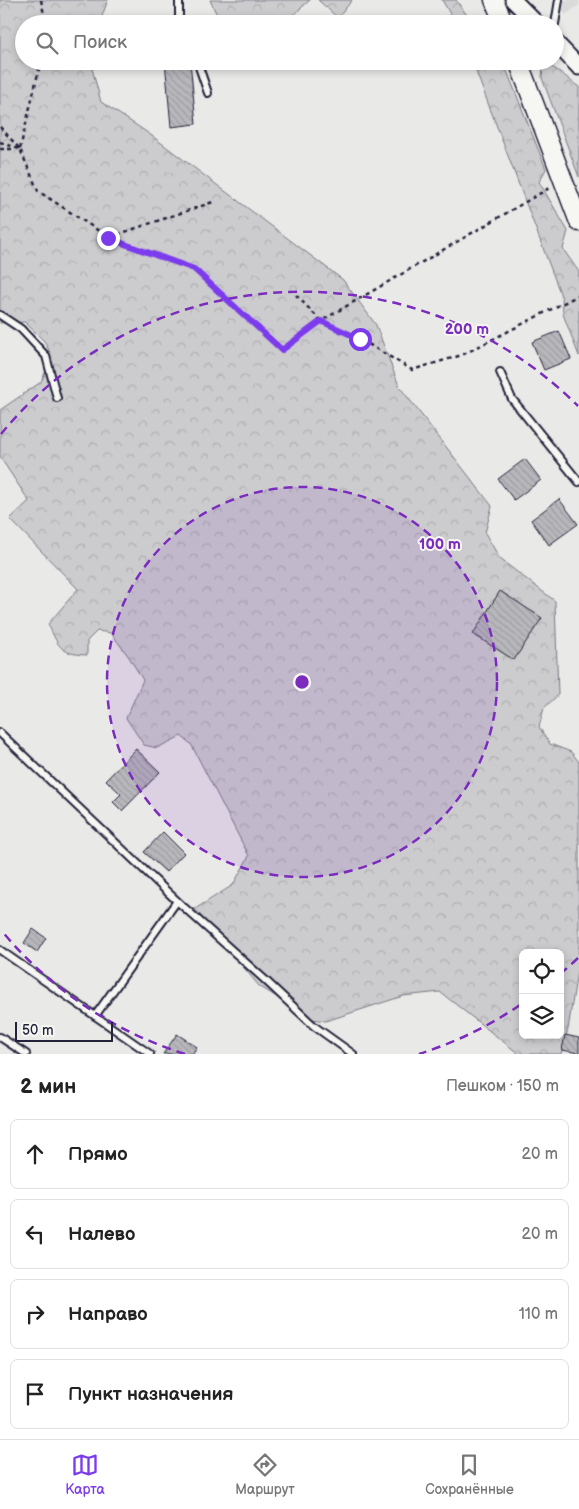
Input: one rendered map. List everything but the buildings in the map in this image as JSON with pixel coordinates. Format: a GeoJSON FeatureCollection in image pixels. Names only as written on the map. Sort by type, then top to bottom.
{"type":"FeatureCollection","features":[{"type":"Feature","properties":{"kind":"main road"},"geometry":{"type":"LineString","coordinates":[[494,0],[500,15]]}},
{"type":"Feature","properties":{"kind":"main road"},"geometry":{"type":"LineString","coordinates":[[521,70],[579,222]]}},
{"type":"Feature","properties":{"kind":"street"},"geometry":{"type":"LineString","coordinates":[[513,0],[528,15]]}},
{"type":"Feature","properties":{"kind":"street"},"geometry":{"type":"LineString","coordinates":[[564,51],[579,67]]}},
{"type":"Feature","properties":{"kind":"lane"},"geometry":{"type":"LineString","coordinates":[[179,0],[179,15]]}},
{"type":"Feature","properties":{"kind":"lane"},"geometry":{"type":"LineString","coordinates":[[556,15],[559,0]]}},
{"type":"Feature","properties":{"kind":"lane"},"geometry":{"type":"LineString","coordinates":[[200,70],[208,92]]}},
{"type":"Feature","properties":{"kind":"lane"},"geometry":{"type":"LineString","coordinates":[[0,315],[21,329],[46,356],[57,398]]}},
{"type":"Feature","properties":{"kind":"lane"},"geometry":{"type":"LineString","coordinates":[[500,372],[512,399],[579,482]]}},
{"type":"Feature","properties":{"kind":"lane"},"geometry":{"type":"LineString","coordinates":[[0,733],[177,901],[314,1026],[353,1054]]}},
{"type":"Feature","properties":{"kind":"lane"},"geometry":{"type":"LineString","coordinates":[[95,1016],[177,901]]}},
{"type":"Feature","properties":{"kind":"lane"},"geometry":{"type":"LineString","coordinates":[[0,950],[150,1054]]}},
{"type":"Feature","properties":{"kind":"lane"},"geometry":{"type":"LineString","coordinates":[[0,1037],[26,1054]]}},
{"type":"Feature","properties":{"kind":"path"},"geometry":{"type":"LineString","coordinates":[[40,0],[44,15]]}},
{"type":"Feature","properties":{"kind":"path"},"geometry":{"type":"LineString","coordinates":[[20,149],[40,70]]}},
{"type":"Feature","properties":{"kind":"path"},"geometry":{"type":"LineString","coordinates":[[0,128],[20,149],[38,191],[108,238],[194,269],[282,350],[321,321],[563,180]]}},
{"type":"Feature","properties":{"kind":"path"},"geometry":{"type":"LineString","coordinates":[[0,142],[20,149]]}},
{"type":"Feature","properties":{"kind":"path"},"geometry":{"type":"LineString","coordinates":[[0,149],[20,149]]}},
{"type":"Feature","properties":{"kind":"path"},"geometry":{"type":"LineString","coordinates":[[108,238],[216,201]]}},
{"type":"Feature","properties":{"kind":"path"},"geometry":{"type":"LineString","coordinates":[[296,295],[321,321],[360,339],[412,370],[462,355],[579,295]]}},
{"type":"Feature","properties":{"kind":"shaded area"},"geometry":{"type":"Polygon","coordinates":[[[553,0],[579,0],[579,5],[566,15],[553,0]]]}},
{"type":"Feature","properties":{"kind":"green space"},"geometry":{"type":"Polygon","coordinates":[[[0,0],[108,0],[102,15],[15,15],[15,70],[92,70],[101,102],[148,133],[343,280],[376,325],[399,386],[492,506],[485,533],[500,559],[555,601],[558,695],[544,708],[539,727],[550,744],[571,752],[579,762],[579,959],[568,1029],[561,1054],[519,1054],[440,992],[403,996],[326,1021],[312,1019],[259,986],[195,909],[233,885],[249,856],[191,744],[181,736],[157,748],[144,745],[126,718],[143,680],[111,633],[97,631],[87,641],[87,655],[65,651],[58,643],[48,624],[78,589],[10,519],[29,501],[0,457],[0,410],[41,382],[52,357],[45,342],[25,322],[0,323],[0,0]]]}},
{"type":"Feature","properties":{"kind":"green space"},"geometry":{"type":"Polygon","coordinates":[[[210,0],[310,0],[293,15],[217,15],[210,0]]]}},
{"type":"Feature","properties":{"kind":"green space"},"geometry":{"type":"Polygon","coordinates":[[[318,0],[352,0],[340,15],[335,15],[318,0]]]}},
{"type":"Feature","properties":{"kind":"green space"},"geometry":{"type":"Polygon","coordinates":[[[442,0],[456,0],[468,15],[451,15],[442,0]]]}},
{"type":"Feature","properties":{"kind":"green space"},"geometry":{"type":"Polygon","coordinates":[[[475,70],[507,70],[546,169],[539,182],[568,231],[563,249],[579,272],[579,356],[563,314],[562,298],[475,70]]]}},
{"type":"Feature","properties":{"kind":"green space"},"geometry":{"type":"Polygon","coordinates":[[[543,70],[557,70],[579,87],[579,177],[542,78],[543,70]]]}},
{"type":"Feature","properties":{"kind":"route"},"geometry":{"type":"LineString","coordinates":[[108,238],[194,269],[282,350],[321,321],[360,339]]}}]}
